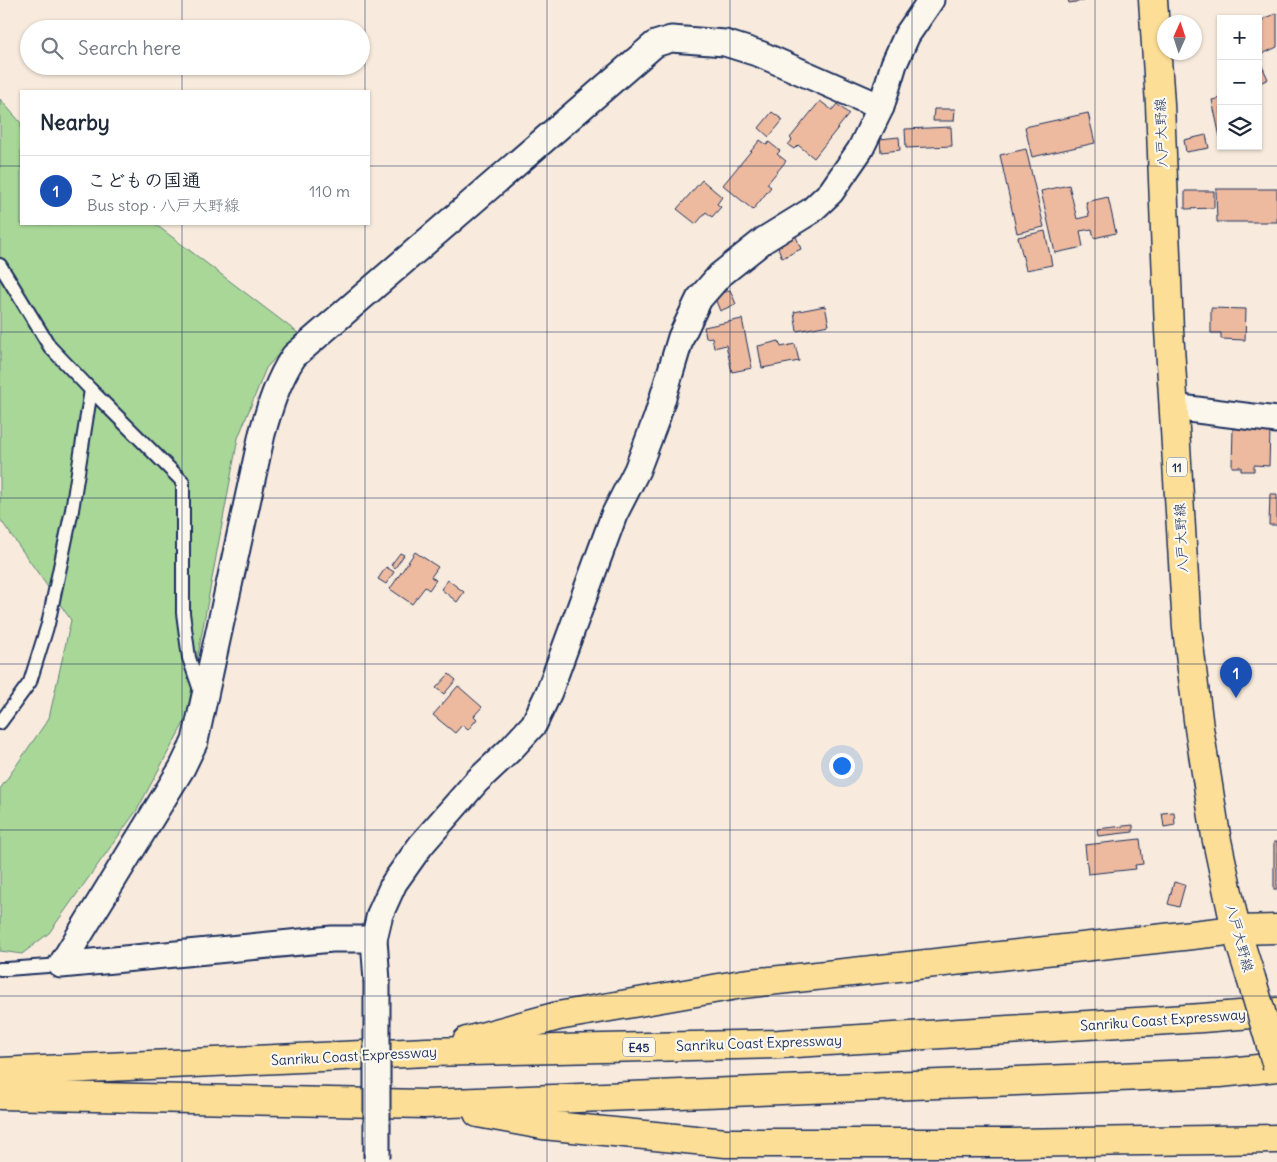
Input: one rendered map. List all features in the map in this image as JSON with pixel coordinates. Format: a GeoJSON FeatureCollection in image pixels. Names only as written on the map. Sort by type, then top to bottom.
{"type":"FeatureCollection","features":[{"type":"Feature","properties":{"kind":"main road","name":"八戸大野線"},"geometry":{"type":"LineString","coordinates":[[1153,0],[1160,104],[1173,407],[1189,646],[1199,728],[1216,836],[1236,930],[1277,1067]]}},
{"type":"Feature","properties":{"kind":"main road"},"geometry":{"type":"LineString","coordinates":[[427,1052],[558,1016],[742,984],[1236,930],[1277,929]]}},
{"type":"Feature","properties":{"kind":"main road","name":"Sanriku Coast Expressway"},"geometry":{"type":"LineString","coordinates":[[0,1072],[427,1052],[779,1044],[1277,1012]]}},
{"type":"Feature","properties":{"kind":"main road"},"geometry":{"type":"LineString","coordinates":[[0,1095],[425,1104],[1220,1073],[1277,1067]]}},
{"type":"Feature","properties":{"kind":"main road"},"geometry":{"type":"LineString","coordinates":[[425,1104],[543,1125],[726,1143],[1010,1143],[1277,1139]]}},
{"type":"Feature","properties":{"kind":"street"},"geometry":{"type":"LineString","coordinates":[[377,1160],[377,982],[374,939],[380,914],[394,883],[421,845],[476,782],[534,724],[549,692],[614,515],[637,470],[657,417],[682,337],[699,299],[720,275],[764,240],[811,211],[832,192],[860,150],[881,107],[894,64],[906,35],[931,0]]}},
{"type":"Feature","properties":{"kind":"street"},"geometry":{"type":"LineString","coordinates":[[60,965],[182,768],[195,741],[262,434],[274,394],[284,371],[294,356],[655,44],[671,39],[725,43],[760,54],[881,107]]}},
{"type":"Feature","properties":{"kind":"street"},"geometry":{"type":"LineString","coordinates":[[1173,407],[1277,420]]}},
{"type":"Feature","properties":{"kind":"street"},"geometry":{"type":"LineString","coordinates":[[60,965],[332,938],[374,939]]}},
{"type":"Feature","properties":{"kind":"lane"},"geometry":{"type":"LineString","coordinates":[[0,265],[50,347],[183,482],[183,613],[189,658],[204,701]]}},
{"type":"Feature","properties":{"kind":"lane"},"geometry":{"type":"LineString","coordinates":[[0,723],[30,682],[48,624],[72,510],[91,390]]}},
{"type":"Feature","properties":{"kind":"lane"},"geometry":{"type":"LineString","coordinates":[[0,969],[60,965]]}},
{"type":"Feature","properties":{"kind":"green space"},"geometry":{"type":"Polygon","coordinates":[[[0,99],[20,122],[20,225],[156,225],[298,333],[266,368],[238,438],[186,719],[137,810],[49,933],[22,954],[0,951],[0,789],[49,718],[71,620],[0,519],[0,99]]]}},
{"type":"Feature","properties":{"kind":"building"},"geometry":{"type":"Polygon","coordinates":[[[1068,0],[1083,0],[1083,1],[1069,3],[1068,0]]]}},
{"type":"Feature","properties":{"kind":"building"},"geometry":{"type":"Polygon","coordinates":[[[1277,13],[1277,47],[1262,54],[1262,20],[1277,13]]]}},
{"type":"Feature","properties":{"kind":"building"},"geometry":{"type":"Polygon","coordinates":[[[1262,66],[1268,79],[1262,82],[1262,66]]]}},
{"type":"Feature","properties":{"kind":"building"},"geometry":{"type":"Polygon","coordinates":[[[1217,99],[1217,123],[1212,100],[1217,99]]]}},
{"type":"Feature","properties":{"kind":"building"},"geometry":{"type":"Polygon","coordinates":[[[820,101],[832,110],[837,104],[849,114],[814,158],[798,145],[794,149],[788,145],[792,140],[790,138],[820,101]]]}},
{"type":"Feature","properties":{"kind":"building"},"geometry":{"type":"Polygon","coordinates":[[[934,109],[955,109],[954,121],[933,121],[934,109]]]}},
{"type":"Feature","properties":{"kind":"building"},"geometry":{"type":"Polygon","coordinates":[[[772,112],[783,120],[769,137],[759,128],[772,112]]]}},
{"type":"Feature","properties":{"kind":"building"},"geometry":{"type":"Polygon","coordinates":[[[1088,113],[1095,143],[1032,157],[1025,127],[1088,113]]]}},
{"type":"Feature","properties":{"kind":"building"},"geometry":{"type":"Polygon","coordinates":[[[951,127],[952,146],[906,148],[905,129],[951,127]]]}},
{"type":"Feature","properties":{"kind":"building"},"geometry":{"type":"Polygon","coordinates":[[[1206,135],[1209,148],[1186,152],[1184,140],[1206,135]]]}},
{"type":"Feature","properties":{"kind":"building"},"geometry":{"type":"Polygon","coordinates":[[[899,137],[900,150],[881,152],[880,139],[899,137]]]}},
{"type":"Feature","properties":{"kind":"building"},"geometry":{"type":"Polygon","coordinates":[[[760,140],[767,145],[769,142],[780,151],[777,154],[786,161],[767,184],[771,187],[753,210],[723,185],[760,140]]]}},
{"type":"Feature","properties":{"kind":"building"},"geometry":{"type":"Polygon","coordinates":[[[1026,149],[1044,227],[1017,233],[1000,155],[1026,149]]]}},
{"type":"Feature","properties":{"kind":"building"},"geometry":{"type":"Polygon","coordinates":[[[702,180],[722,197],[717,204],[721,207],[712,217],[706,212],[696,224],[677,209],[702,180]]]}},
{"type":"Feature","properties":{"kind":"building"},"geometry":{"type":"Polygon","coordinates":[[[1069,185],[1077,219],[1089,216],[1086,202],[1108,197],[1116,233],[1094,238],[1092,229],[1080,231],[1083,247],[1055,253],[1041,191],[1069,185]]]}},
{"type":"Feature","properties":{"kind":"building"},"geometry":{"type":"Polygon","coordinates":[[[1216,189],[1277,189],[1277,222],[1217,222],[1216,189]]]}},
{"type":"Feature","properties":{"kind":"building"},"geometry":{"type":"Polygon","coordinates":[[[1185,191],[1214,191],[1214,208],[1185,209],[1185,191]]]}},
{"type":"Feature","properties":{"kind":"building"},"geometry":{"type":"Polygon","coordinates":[[[1045,231],[1052,265],[1026,270],[1018,237],[1045,231]]]}},
{"type":"Feature","properties":{"kind":"building"},"geometry":{"type":"Polygon","coordinates":[[[795,234],[801,249],[782,258],[776,242],[795,234]]]}},
{"type":"Feature","properties":{"kind":"building"},"geometry":{"type":"Polygon","coordinates":[[[730,290],[736,304],[720,311],[714,296],[730,290]]]}},
{"type":"Feature","properties":{"kind":"building"},"geometry":{"type":"Polygon","coordinates":[[[825,306],[829,325],[797,331],[794,312],[825,306]]]}},
{"type":"Feature","properties":{"kind":"building"},"geometry":{"type":"Polygon","coordinates":[[[1211,308],[1246,309],[1245,340],[1221,339],[1221,333],[1211,333],[1211,308]]]}},
{"type":"Feature","properties":{"kind":"building"},"geometry":{"type":"Polygon","coordinates":[[[742,319],[752,368],[732,372],[726,345],[714,348],[712,337],[706,338],[704,327],[742,319]]]}},
{"type":"Feature","properties":{"kind":"building"},"geometry":{"type":"Polygon","coordinates":[[[779,341],[781,347],[795,344],[799,361],[762,368],[758,346],[779,341]]]}},
{"type":"Feature","properties":{"kind":"building"},"geometry":{"type":"Polygon","coordinates":[[[1233,428],[1270,430],[1269,466],[1254,465],[1254,471],[1241,471],[1241,467],[1232,467],[1233,428]]]}},
{"type":"Feature","properties":{"kind":"building"},"geometry":{"type":"Polygon","coordinates":[[[1270,494],[1277,494],[1277,525],[1269,525],[1270,494]]]}},
{"type":"Feature","properties":{"kind":"building"},"geometry":{"type":"Polygon","coordinates":[[[415,552],[438,567],[431,577],[436,580],[429,590],[425,587],[412,604],[390,589],[415,552]]]}},
{"type":"Feature","properties":{"kind":"building"},"geometry":{"type":"Polygon","coordinates":[[[400,553],[404,555],[395,568],[391,565],[400,553]]]}},
{"type":"Feature","properties":{"kind":"building"},"geometry":{"type":"Polygon","coordinates":[[[386,567],[394,572],[386,584],[378,579],[386,567]]]}},
{"type":"Feature","properties":{"kind":"building"},"geometry":{"type":"Polygon","coordinates":[[[448,580],[464,592],[457,602],[441,589],[448,580]]]}},
{"type":"Feature","properties":{"kind":"building"},"geometry":{"type":"Polygon","coordinates":[[[449,674],[456,680],[444,694],[436,688],[449,674]]]}},
{"type":"Feature","properties":{"kind":"building"},"geometry":{"type":"Polygon","coordinates":[[[458,686],[482,707],[474,716],[477,719],[468,730],[462,725],[455,733],[433,715],[458,686]]]}},
{"type":"Feature","properties":{"kind":"building"},"geometry":{"type":"Polygon","coordinates":[[[1174,812],[1175,825],[1164,827],[1162,813],[1174,812]]]}},
{"type":"Feature","properties":{"kind":"building"},"geometry":{"type":"Polygon","coordinates":[[[1133,825],[1133,832],[1098,836],[1097,829],[1133,825]]]}},
{"type":"Feature","properties":{"kind":"building"},"geometry":{"type":"Polygon","coordinates":[[[1140,839],[1143,864],[1135,865],[1136,869],[1088,874],[1085,845],[1140,839]]]}},
{"type":"Feature","properties":{"kind":"building"},"geometry":{"type":"Polygon","coordinates":[[[1274,842],[1277,842],[1277,889],[1274,889],[1274,842]]]}},
{"type":"Feature","properties":{"kind":"building"},"geometry":{"type":"Polygon","coordinates":[[[1174,882],[1185,885],[1179,907],[1168,904],[1174,882]]]}},
{"type":"Feature","properties":{"kind":"place","name":"こどもの国通"},"geometry":{"type":"Point","coordinates":[1236,698]}}]}
